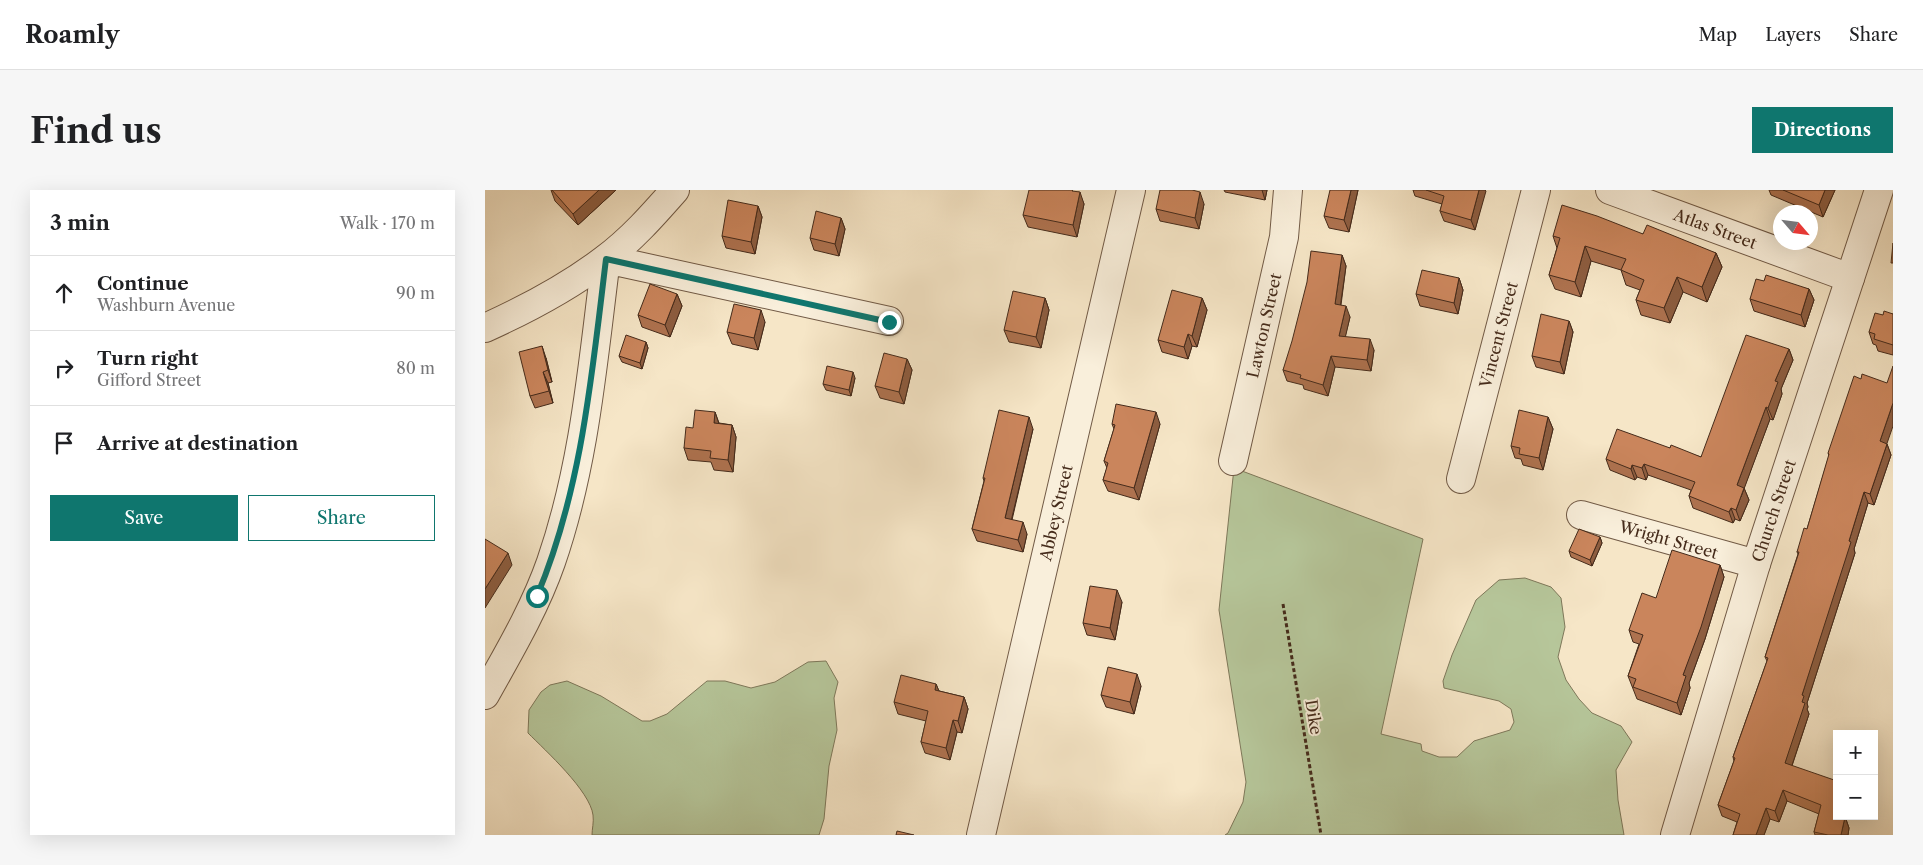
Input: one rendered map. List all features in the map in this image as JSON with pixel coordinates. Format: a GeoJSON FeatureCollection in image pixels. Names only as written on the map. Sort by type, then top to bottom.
{"type":"FeatureCollection","features":[{"type":"Feature","properties":{"kind":"street"},"geometry":{"type":"LineString","coordinates":[[485,328],[527,309],[554,294],[606,259],[641,227],[675,190]]}},
{"type":"Feature","properties":{"kind":"street","name":"Abbey Street"},"geometry":{"type":"LineString","coordinates":[[981,835],[1131,190]]}},
{"type":"Feature","properties":{"kind":"street","name":"Lawton Street"},"geometry":{"type":"LineString","coordinates":[[1233,461],[1284,237],[1288,190]]}},
{"type":"Feature","properties":{"kind":"street","name":"Vincent Street"},"geometry":{"type":"LineString","coordinates":[[1461,479],[1535,190]]}},
{"type":"Feature","properties":{"kind":"street","name":"Atlas Street"},"geometry":{"type":"LineString","coordinates":[[1610,190],[1849,278]]}},
{"type":"Feature","properties":{"kind":"street","name":"Church Street"},"geometry":{"type":"LineString","coordinates":[[1675,835],[1756,564],[1879,190]]}},
{"type":"Feature","properties":{"kind":"street"},"geometry":{"type":"LineString","coordinates":[[606,259],[889,322]]}},
{"type":"Feature","properties":{"kind":"street"},"geometry":{"type":"LineString","coordinates":[[485,695],[537,596],[551,563],[562,528],[585,427],[606,259]]}},
{"type":"Feature","properties":{"kind":"street","name":"Wright Street"},"geometry":{"type":"LineString","coordinates":[[1581,515],[1756,564]]}},
{"type":"Feature","properties":{"kind":"path","name":"Dike"},"geometry":{"type":"LineString","coordinates":[[1283,604],[1321,835]]}},
{"type":"Feature","properties":{"kind":"green space"},"geometry":{"type":"Polygon","coordinates":[[[1234,468],[1423,539],[1381,734],[1421,744],[1422,751],[1439,757],[1457,757],[1474,741],[1510,730],[1514,722],[1511,709],[1499,701],[1444,688],[1443,681],[1476,600],[1499,580],[1525,578],[1551,587],[1561,598],[1565,627],[1558,657],[1566,680],[1579,699],[1592,713],[1621,726],[1632,742],[1616,770],[1618,800],[1624,835],[1225,835],[1228,833],[1243,802],[1246,782],[1219,610],[1234,468]]]}},
{"type":"Feature","properties":{"kind":"green space"},"geometry":{"type":"Polygon","coordinates":[[[826,661],[838,682],[834,698],[837,730],[829,766],[824,819],[819,835],[592,835],[593,815],[584,795],[576,783],[528,733],[529,710],[541,692],[550,685],[567,681],[601,696],[642,721],[650,721],[667,714],[707,681],[725,681],[751,688],[775,682],[808,662],[826,661]]]}},
{"type":"Feature","properties":{"kind":"building"},"geometry":{"type":"Polygon","coordinates":[[[552,190],[599,190],[573,214],[552,190]]]}},
{"type":"Feature","properties":{"kind":"building"},"geometry":{"type":"Polygon","coordinates":[[[1029,190],[1073,190],[1080,192],[1073,225],[1023,215],[1029,190]]]}},
{"type":"Feature","properties":{"kind":"building"},"geometry":{"type":"Polygon","coordinates":[[[1160,190],[1192,190],[1200,192],[1195,218],[1156,209],[1160,190]]]}},
{"type":"Feature","properties":{"kind":"building"},"geometry":{"type":"Polygon","coordinates":[[[1330,190],[1351,190],[1344,220],[1324,216],[1330,190]]]}},
{"type":"Feature","properties":{"kind":"building"},"geometry":{"type":"Polygon","coordinates":[[[1426,190],[1479,190],[1471,220],[1440,211],[1444,196],[1426,190]]]}},
{"type":"Feature","properties":{"kind":"building"},"geometry":{"type":"Polygon","coordinates":[[[1783,190],[1825,190],[1819,205],[1783,190]]]}},
{"type":"Feature","properties":{"kind":"building"},"geometry":{"type":"Polygon","coordinates":[[[728,200],[758,206],[751,242],[722,236],[728,200]]]}},
{"type":"Feature","properties":{"kind":"building"},"geometry":{"type":"Polygon","coordinates":[[[1562,205],[1643,234],[1647,225],[1716,253],[1702,287],[1677,277],[1664,308],[1636,300],[1644,280],[1621,270],[1626,259],[1585,246],[1575,282],[1549,275],[1560,238],[1553,236],[1562,205]]]}},
{"type":"Feature","properties":{"kind":"building"},"geometry":{"type":"Polygon","coordinates":[[[816,211],[841,218],[835,244],[810,238],[816,211]]]}},
{"type":"Feature","properties":{"kind":"building"},"geometry":{"type":"Polygon","coordinates":[[[1893,243],[1893,263],[1891,263],[1893,243]]]}},
{"type":"Feature","properties":{"kind":"building"},"geometry":{"type":"Polygon","coordinates":[[[1311,251],[1342,255],[1335,304],[1346,306],[1339,336],[1370,339],[1367,360],[1331,356],[1323,385],[1300,378],[1301,375],[1283,370],[1307,282],[1311,251]]]}},
{"type":"Feature","properties":{"kind":"building"},"geometry":{"type":"Polygon","coordinates":[[[1422,270],[1459,278],[1454,303],[1416,294],[1422,270]]]}},
{"type":"Feature","properties":{"kind":"building"},"geometry":{"type":"Polygon","coordinates":[[[1766,275],[1809,289],[1801,315],[1750,299],[1756,279],[1764,281],[1766,275]]]}},
{"type":"Feature","properties":{"kind":"building"},"geometry":{"type":"Polygon","coordinates":[[[650,284],[677,294],[665,325],[638,315],[650,284]]]}},
{"type":"Feature","properties":{"kind":"building"},"geometry":{"type":"Polygon","coordinates":[[[1172,290],[1202,298],[1192,336],[1188,334],[1184,347],[1158,340],[1172,290]]]}},
{"type":"Feature","properties":{"kind":"building"},"geometry":{"type":"Polygon","coordinates":[[[1013,291],[1045,298],[1036,337],[1004,330],[1013,291]]]}},
{"type":"Feature","properties":{"kind":"building"},"geometry":{"type":"Polygon","coordinates":[[[734,304],[761,310],[754,338],[727,332],[734,304]]]}},
{"type":"Feature","properties":{"kind":"building"},"geometry":{"type":"Polygon","coordinates":[[[1884,311],[1893,314],[1893,345],[1874,339],[1875,334],[1869,332],[1875,313],[1883,315],[1884,311]]]}},
{"type":"Feature","properties":{"kind":"building"},"geometry":{"type":"Polygon","coordinates":[[[1541,314],[1569,321],[1560,362],[1532,356],[1541,314]]]}},
{"type":"Feature","properties":{"kind":"building"},"geometry":{"type":"Polygon","coordinates":[[[626,335],[646,342],[640,363],[619,356],[626,335]]]}},
{"type":"Feature","properties":{"kind":"building"},"geometry":{"type":"Polygon","coordinates":[[[1746,335],[1789,349],[1775,381],[1778,382],[1768,408],[1766,407],[1737,485],[1744,488],[1736,510],[1731,508],[1729,512],[1689,496],[1695,482],[1644,464],[1642,468],[1632,465],[1631,469],[1606,459],[1617,429],[1670,448],[1671,445],[1701,457],[1746,335]]]}},
{"type":"Feature","properties":{"kind":"building"},"geometry":{"type":"Polygon","coordinates":[[[542,346],[548,370],[543,372],[549,391],[530,396],[519,352],[542,346]]]}},
{"type":"Feature","properties":{"kind":"building"},"geometry":{"type":"Polygon","coordinates":[[[884,353],[907,359],[899,392],[875,386],[884,353]]]}},
{"type":"Feature","properties":{"kind":"building"},"geometry":{"type":"Polygon","coordinates":[[[827,366],[853,372],[849,390],[823,384],[827,366]]]}},
{"type":"Feature","properties":{"kind":"building"},"geometry":{"type":"Polygon","coordinates":[[[1893,366],[1893,403],[1880,441],[1887,444],[1870,494],[1864,492],[1849,541],[1851,542],[1802,695],[1804,696],[1802,702],[1805,703],[1785,763],[1833,780],[1833,820],[1844,820],[1841,835],[1814,832],[1821,805],[1783,790],[1775,811],[1766,808],[1756,835],[1733,835],[1740,814],[1718,805],[1768,658],[1765,657],[1799,552],[1797,552],[1804,528],[1807,529],[1828,453],[1854,376],[1861,379],[1862,374],[1887,383],[1893,366]]]}},
{"type":"Feature","properties":{"kind":"building"},"geometry":{"type":"Polygon","coordinates":[[[1116,404],[1156,412],[1134,488],[1103,480],[1108,463],[1104,461],[1115,425],[1112,424],[1116,404]]]}},
{"type":"Feature","properties":{"kind":"building"},"geometry":{"type":"Polygon","coordinates":[[[695,410],[715,412],[714,423],[732,425],[728,460],[710,458],[711,451],[684,448],[686,427],[693,428],[695,410]]]}},
{"type":"Feature","properties":{"kind":"building"},"geometry":{"type":"Polygon","coordinates":[[[999,410],[1029,417],[1005,518],[1023,522],[1018,540],[972,529],[999,410]]]}},
{"type":"Feature","properties":{"kind":"building"},"geometry":{"type":"Polygon","coordinates":[[[1519,410],[1548,417],[1539,458],[1519,454],[1520,448],[1511,446],[1519,410]]]}},
{"type":"Feature","properties":{"kind":"building"},"geometry":{"type":"Polygon","coordinates":[[[1579,529],[1600,537],[1590,560],[1569,551],[1579,529]]]}},
{"type":"Feature","properties":{"kind":"building"},"geometry":{"type":"Polygon","coordinates":[[[485,539],[508,553],[485,589],[485,539]]]}},
{"type":"Feature","properties":{"kind":"building"},"geometry":{"type":"Polygon","coordinates":[[[1672,550],[1720,565],[1701,627],[1683,675],[1686,676],[1677,703],[1633,687],[1636,679],[1628,676],[1643,635],[1629,630],[1642,593],[1656,598],[1672,550]]]}},
{"type":"Feature","properties":{"kind":"building"},"geometry":{"type":"Polygon","coordinates":[[[1090,586],[1117,590],[1110,628],[1083,623],[1090,586]]]}},
{"type":"Feature","properties":{"kind":"building"},"geometry":{"type":"Polygon","coordinates":[[[1108,667],[1137,674],[1130,702],[1101,695],[1108,667]]]}},
{"type":"Feature","properties":{"kind":"building"},"geometry":{"type":"Polygon","coordinates":[[[901,675],[936,684],[935,690],[964,697],[958,721],[953,720],[946,748],[921,742],[928,711],[894,702],[901,675]]]}},
{"type":"Feature","properties":{"kind":"building"},"geometry":{"type":"Polygon","coordinates":[[[897,831],[914,835],[896,835],[897,831]]]}},
{"type":"Feature","properties":{"kind":"route"},"geometry":{"type":"LineString","coordinates":[[537,596],[551,563],[562,528],[585,427],[606,259],[889,322]]}}]}
